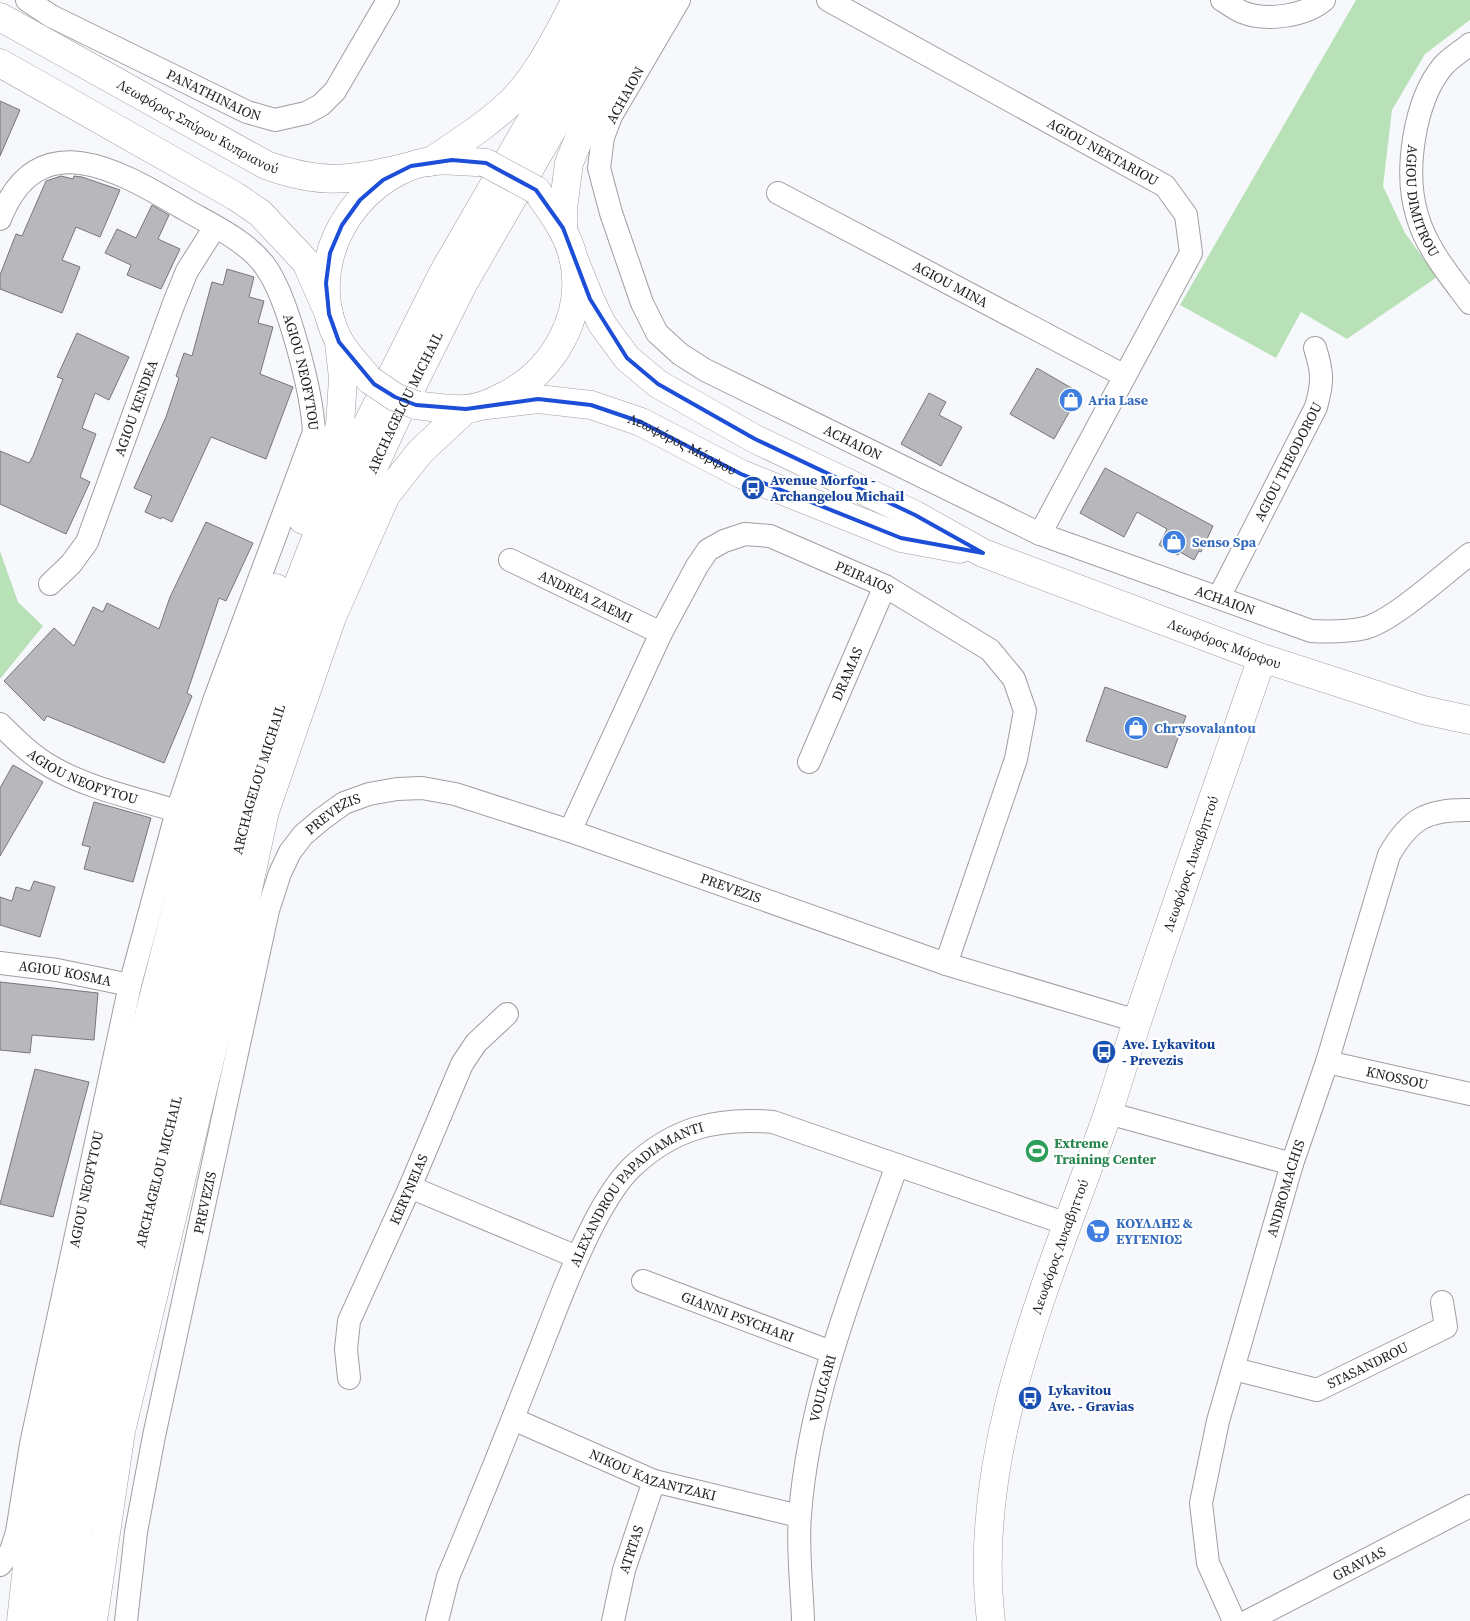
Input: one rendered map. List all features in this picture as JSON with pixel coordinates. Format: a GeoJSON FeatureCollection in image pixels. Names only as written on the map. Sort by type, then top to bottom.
{"type":"FeatureCollection","features":[{"type":"Feature","properties":{"kind":"main road"},"geometry":{"type":"LineString","coordinates":[[329,314],[326,283],[329,260],[342,225],[360,200],[377,185],[421,164],[474,133],[513,100],[536,69],[576,0]]}},
{"type":"Feature","properties":{"kind":"main road","name":"ARCHAGELOU MICHAIL"},"geometry":{"type":"LineString","coordinates":[[45,1621],[55,1531],[73,1426],[130,1180],[226,800],[292,600],[323,520],[360,439],[443,273],[601,0]]}},
{"type":"Feature","properties":{"kind":"main road","name":"ARCHAGELOU MICHAIL"},"geometry":{"type":"LineString","coordinates":[[68,1621],[79,1526],[115,1344],[249,805],[289,679],[347,525],[382,446],[463,284],[627,0]]}},
{"type":"Feature","properties":{"kind":"main road"},"geometry":{"type":"LineString","coordinates":[[563,228],[563,209],[569,163],[580,136],[654,0]]}},
{"type":"Feature","properties":{"kind":"main road","name":"Λεωφόρος Σπύρου Κυπριανού"},"geometry":{"type":"LineString","coordinates":[[0,17],[266,165],[291,174],[316,179],[349,179],[421,164]]}},
{"type":"Feature","properties":{"kind":"main road"},"geometry":{"type":"LineString","coordinates":[[0,64],[235,196],[260,213],[306,262],[340,342],[343,378],[340,426],[275,591],[205,796],[113,1156],[50,1425],[29,1548],[21,1621]]}},
{"type":"Feature","properties":{"kind":"main road"},"geometry":{"type":"LineString","coordinates":[[93,1621],[121,1431],[220,1017],[266,812],[332,617],[386,495],[420,452],[477,407],[521,388],[549,363],[568,330],[576,294],[573,256],[563,228],[536,190],[486,163],[452,160],[421,164]]}},
{"type":"Feature","properties":{"kind":"main road","name":"Λεωφόρος Μόρφου"},"geometry":{"type":"LineString","coordinates":[[573,256],[590,300],[602,324],[627,358],[658,384],[755,440],[915,515],[984,553],[1262,658],[1423,710],[1470,720]]}},
{"type":"Feature","properties":{"kind":"main road","name":"Λεωφόρος Μόρφου"},"geometry":{"type":"LineString","coordinates":[[340,342],[370,380],[396,397],[416,405],[477,407],[538,399],[591,405],[641,422],[741,474],[901,538],[984,553]]}},
{"type":"Feature","properties":{"kind":"main road","name":"Λεωφόρος Λυκαβηττού"},"geometry":{"type":"LineString","coordinates":[[991,1621],[988,1598],[989,1519],[1002,1436],[1020,1367],[1067,1224],[1108,1112],[1137,1021],[1262,658]]}},
{"type":"Feature","properties":{"kind":"street","name":"PANATHINAION"},"geometry":{"type":"LineString","coordinates":[[27,0],[51,16],[247,112],[275,120],[306,113],[321,105],[335,91],[388,0]]}},
{"type":"Feature","properties":{"kind":"street","name":"ACHAION"},"geometry":{"type":"LineString","coordinates":[[679,0],[610,116],[603,137],[599,168],[624,256],[642,303],[657,333],[680,354],[705,370],[1040,534],[1311,631],[1337,632],[1367,627],[1397,611],[1470,554]]}},
{"type":"Feature","properties":{"kind":"street","name":"AGIOU NEKTARIOU"},"geometry":{"type":"LineString","coordinates":[[828,0],[1165,186],[1186,215],[1190,253],[1123,375],[1040,534]]}},
{"type":"Feature","properties":{"kind":"street"},"geometry":{"type":"LineString","coordinates":[[1222,0],[1244,12],[1270,17],[1300,12],[1318,5],[1324,0]]}},
{"type":"Feature","properties":{"kind":"street","name":"AGIOU DIMITROU"},"geometry":{"type":"LineString","coordinates":[[1466,291],[1431,248],[1417,215],[1412,183],[1414,150],[1420,109],[1431,85],[1444,65],[1470,44]]}},
{"type":"Feature","properties":{"kind":"street","name":"AGIOU NEOFYTOU"},"geometry":{"type":"LineString","coordinates":[[0,219],[13,193],[31,175],[64,161],[80,161],[102,167],[133,180],[216,227],[254,254],[275,281],[300,360],[314,432],[215,698],[176,811],[130,985],[31,1444],[17,1532],[11,1551],[0,1565]]}},
{"type":"Feature","properties":{"kind":"street","name":"AGIOU MINA"},"geometry":{"type":"LineString","coordinates":[[778,193],[1123,375]]}},
{"type":"Feature","properties":{"kind":"street","name":"AGIOU KENDEA"},"geometry":{"type":"LineString","coordinates":[[50,584],[71,564],[87,542],[187,271],[216,227]]}},
{"type":"Feature","properties":{"kind":"street","name":"AGIOU THEODOROU"},"geometry":{"type":"LineString","coordinates":[[1219,597],[1316,407],[1322,386],[1322,370],[1315,348]]}},
{"type":"Feature","properties":{"kind":"street","name":"PEIRAIOS"},"geometry":{"type":"LineString","coordinates":[[570,831],[661,633],[697,566],[708,550],[724,541],[745,534],[770,536],[885,586],[990,650],[1014,679],[1025,711],[1016,759],[946,964]]}},
{"type":"Feature","properties":{"kind":"street","name":"ANDREA ZAEMI"},"geometry":{"type":"LineString","coordinates":[[510,560],[661,633]]}},
{"type":"Feature","properties":{"kind":"street","name":"DRAMAS"},"geometry":{"type":"LineString","coordinates":[[809,762],[885,586]]}},
{"type":"Feature","properties":{"kind":"street","name":"AGIOU NEOFYTOU"},"geometry":{"type":"LineString","coordinates":[[0,724],[49,766],[79,780],[176,811]]}},
{"type":"Feature","properties":{"kind":"street","name":"PREVEZIS"},"geometry":{"type":"LineString","coordinates":[[126,1621],[136,1532],[154,1436],[268,910],[280,873],[290,852],[303,835],[344,803],[369,794],[397,789],[422,788],[455,794],[570,831],[946,964],[1137,1021]]}},
{"type":"Feature","properties":{"kind":"street","name":"ANDROMACHIS"},"geometry":{"type":"LineString","coordinates":[[1234,1621],[1208,1562],[1201,1503],[1218,1421],[1292,1164],[1326,1062],[1389,855],[1399,837],[1411,824],[1429,813],[1470,810]]}},
{"type":"Feature","properties":{"kind":"street","name":"AGIOU KOSMA"},"geometry":{"type":"LineString","coordinates":[[0,963],[57,970],[130,985]]}},
{"type":"Feature","properties":{"kind":"street","name":"KERYNEIAS"},"geometry":{"type":"LineString","coordinates":[[349,1378],[346,1350],[349,1321],[410,1187],[462,1064],[476,1044],[507,1014]]}},
{"type":"Feature","properties":{"kind":"street","name":"KNOSSOU"},"geometry":{"type":"LineString","coordinates":[[1326,1062],[1470,1094]]}},
{"type":"Feature","properties":{"kind":"street"},"geometry":{"type":"LineString","coordinates":[[1108,1112],[1292,1164]]}},
{"type":"Feature","properties":{"kind":"street","name":"ALEXANDROU PAPADIAMANTI"},"geometry":{"type":"LineString","coordinates":[[437,1621],[448,1576],[513,1419],[577,1256],[607,1198],[630,1169],[662,1144],[685,1132],[713,1123],[741,1120],[773,1122],[1067,1224]]}},
{"type":"Feature","properties":{"kind":"street","name":"VOULGARI"},"geometry":{"type":"LineString","coordinates":[[803,1621],[799,1516],[811,1438],[831,1352],[897,1165]]}},
{"type":"Feature","properties":{"kind":"street"},"geometry":{"type":"LineString","coordinates":[[410,1187],[577,1256]]}},
{"type":"Feature","properties":{"kind":"street","name":"GIANNI PSYCHARI"},"geometry":{"type":"LineString","coordinates":[[643,1281],[831,1352]]}},
{"type":"Feature","properties":{"kind":"street","name":"STASANDROU"},"geometry":{"type":"LineString","coordinates":[[1234,1369],[1317,1390],[1446,1327],[1442,1302]]}},
{"type":"Feature","properties":{"kind":"street","name":"NIKOU KAZANTZAKI"},"geometry":{"type":"LineString","coordinates":[[513,1419],[654,1481],[799,1516]]}},
{"type":"Feature","properties":{"kind":"street","name":"ATRTAS"},"geometry":{"type":"LineString","coordinates":[[613,1621],[624,1570],[654,1481]]}},
{"type":"Feature","properties":{"kind":"street","name":"GRAVIAS"},"geometry":{"type":"LineString","coordinates":[[1248,1621],[1470,1506]]}},
{"type":"Feature","properties":{"kind":"highlighted area"},"geometry":{"type":"Polygon","coordinates":[[[452,160],[486,163],[536,190],[563,228],[590,299],[627,358],[658,384],[755,439],[915,515],[983,553],[901,538],[741,474],[641,422],[591,405],[538,399],[466,409],[416,405],[395,397],[374,384],[339,342],[329,314],[326,283],[330,253],[342,225],[360,200],[383,180],[411,166],[452,160]]]}},
{"type":"Feature","properties":{"kind":"green space"},"geometry":{"type":"Polygon","coordinates":[[[1356,0],[1470,0],[1470,20],[1425,54],[1392,110],[1383,186],[1405,233],[1437,277],[1347,339],[1301,312],[1276,358],[1180,305],[1356,0]]]}},
{"type":"Feature","properties":{"kind":"green space"},"geometry":{"type":"Polygon","coordinates":[[[0,551],[18,602],[43,626],[0,679],[0,551]]]}},
{"type":"Feature","properties":{"kind":"building"},"geometry":{"type":"Polygon","coordinates":[[[0,101],[20,110],[0,156],[0,101]]]}},
{"type":"Feature","properties":{"kind":"building"},"geometry":{"type":"Polygon","coordinates":[[[61,176],[73,179],[74,176],[82,177],[120,190],[100,237],[76,227],[62,260],[80,267],[62,313],[0,289],[0,275],[16,234],[22,236],[46,181],[61,176]]]}},
{"type":"Feature","properties":{"kind":"building"},"geometry":{"type":"Polygon","coordinates":[[[152,205],[169,215],[158,239],[180,249],[161,289],[127,275],[131,265],[105,253],[117,229],[136,238],[152,205]]]}},
{"type":"Feature","properties":{"kind":"building"},"geometry":{"type":"Polygon","coordinates":[[[227,269],[254,277],[249,297],[264,301],[258,323],[273,327],[260,374],[293,387],[266,459],[211,437],[172,522],[145,512],[152,496],[134,488],[166,417],[179,378],[176,376],[184,353],[192,356],[212,282],[223,285],[227,269]]]}},
{"type":"Feature","properties":{"kind":"building"},"geometry":{"type":"Polygon","coordinates":[[[77,333],[129,357],[109,400],[95,393],[82,428],[96,434],[80,477],[90,482],[66,534],[0,504],[0,451],[29,463],[63,379],[57,377],[77,333]]]}},
{"type":"Feature","properties":{"kind":"building"},"geometry":{"type":"Polygon","coordinates":[[[1037,368],[1080,393],[1054,439],[1010,414],[1037,368]]]}},
{"type":"Feature","properties":{"kind":"building"},"geometry":{"type":"Polygon","coordinates":[[[929,393],[946,402],[939,415],[962,427],[941,466],[901,444],[929,393]]]}},
{"type":"Feature","properties":{"kind":"building"},"geometry":{"type":"Polygon","coordinates":[[[1105,468],[1213,526],[1201,552],[1199,551],[1194,560],[1180,552],[1178,555],[1159,545],[1167,529],[1137,512],[1124,537],[1080,513],[1105,468]]]}},
{"type":"Feature","properties":{"kind":"building"},"geometry":{"type":"Polygon","coordinates":[[[206,522],[253,543],[226,601],[219,598],[187,693],[192,696],[164,763],[47,716],[44,721],[4,681],[54,628],[74,646],[93,607],[103,612],[107,603],[159,629],[170,597],[206,522]]]}},
{"type":"Feature","properties":{"kind":"building","name":"Chrysovalantou"},"geometry":{"type":"Polygon","coordinates":[[[1105,687],[1186,716],[1167,768],[1086,741],[1105,687]]]}},
{"type":"Feature","properties":{"kind":"building"},"geometry":{"type":"Polygon","coordinates":[[[13,765],[43,782],[0,856],[0,788],[13,765]]]}},
{"type":"Feature","properties":{"kind":"building"},"geometry":{"type":"Polygon","coordinates":[[[94,802],[151,818],[133,882],[84,869],[90,847],[82,845],[94,802]]]}},
{"type":"Feature","properties":{"kind":"building"},"geometry":{"type":"Polygon","coordinates":[[[34,881],[55,887],[40,937],[0,925],[0,897],[12,901],[16,887],[30,891],[34,881]]]}},
{"type":"Feature","properties":{"kind":"building"},"geometry":{"type":"Polygon","coordinates":[[[0,982],[98,993],[94,1040],[32,1035],[30,1053],[0,1050],[0,982]]]}},
{"type":"Feature","properties":{"kind":"building"},"geometry":{"type":"Polygon","coordinates":[[[35,1069],[89,1082],[53,1217],[0,1204],[35,1069]]]}},
{"type":"Feature","properties":{"kind":"place","name":"Aria Lase"},"geometry":{"type":"Point","coordinates":[1071,400]}},
{"type":"Feature","properties":{"kind":"place","name":"Avenue Morfou - Archangelou Michail"},"geometry":{"type":"Point","coordinates":[753,488]}},
{"type":"Feature","properties":{"kind":"place","name":"Senso Spa"},"geometry":{"type":"Point","coordinates":[1174,542]}},
{"type":"Feature","properties":{"kind":"place","name":"Chrysovalantou"},"geometry":{"type":"Point","coordinates":[1136,728]}},
{"type":"Feature","properties":{"kind":"place","name":"Ave. Lykavitou - Prevezis"},"geometry":{"type":"Point","coordinates":[1104,1052]}},
{"type":"Feature","properties":{"kind":"place","name":"Extreme Training Center"},"geometry":{"type":"Point","coordinates":[1037,1151]}},
{"type":"Feature","properties":{"kind":"place","name":"ΚΟΥΛΛΗΣ & ΕΥΓΕΝΙΟΣ"},"geometry":{"type":"Point","coordinates":[1098,1231]}},
{"type":"Feature","properties":{"kind":"place","name":"Lykavitou Ave. - Gravias"},"geometry":{"type":"Point","coordinates":[1030,1398]}}]}
